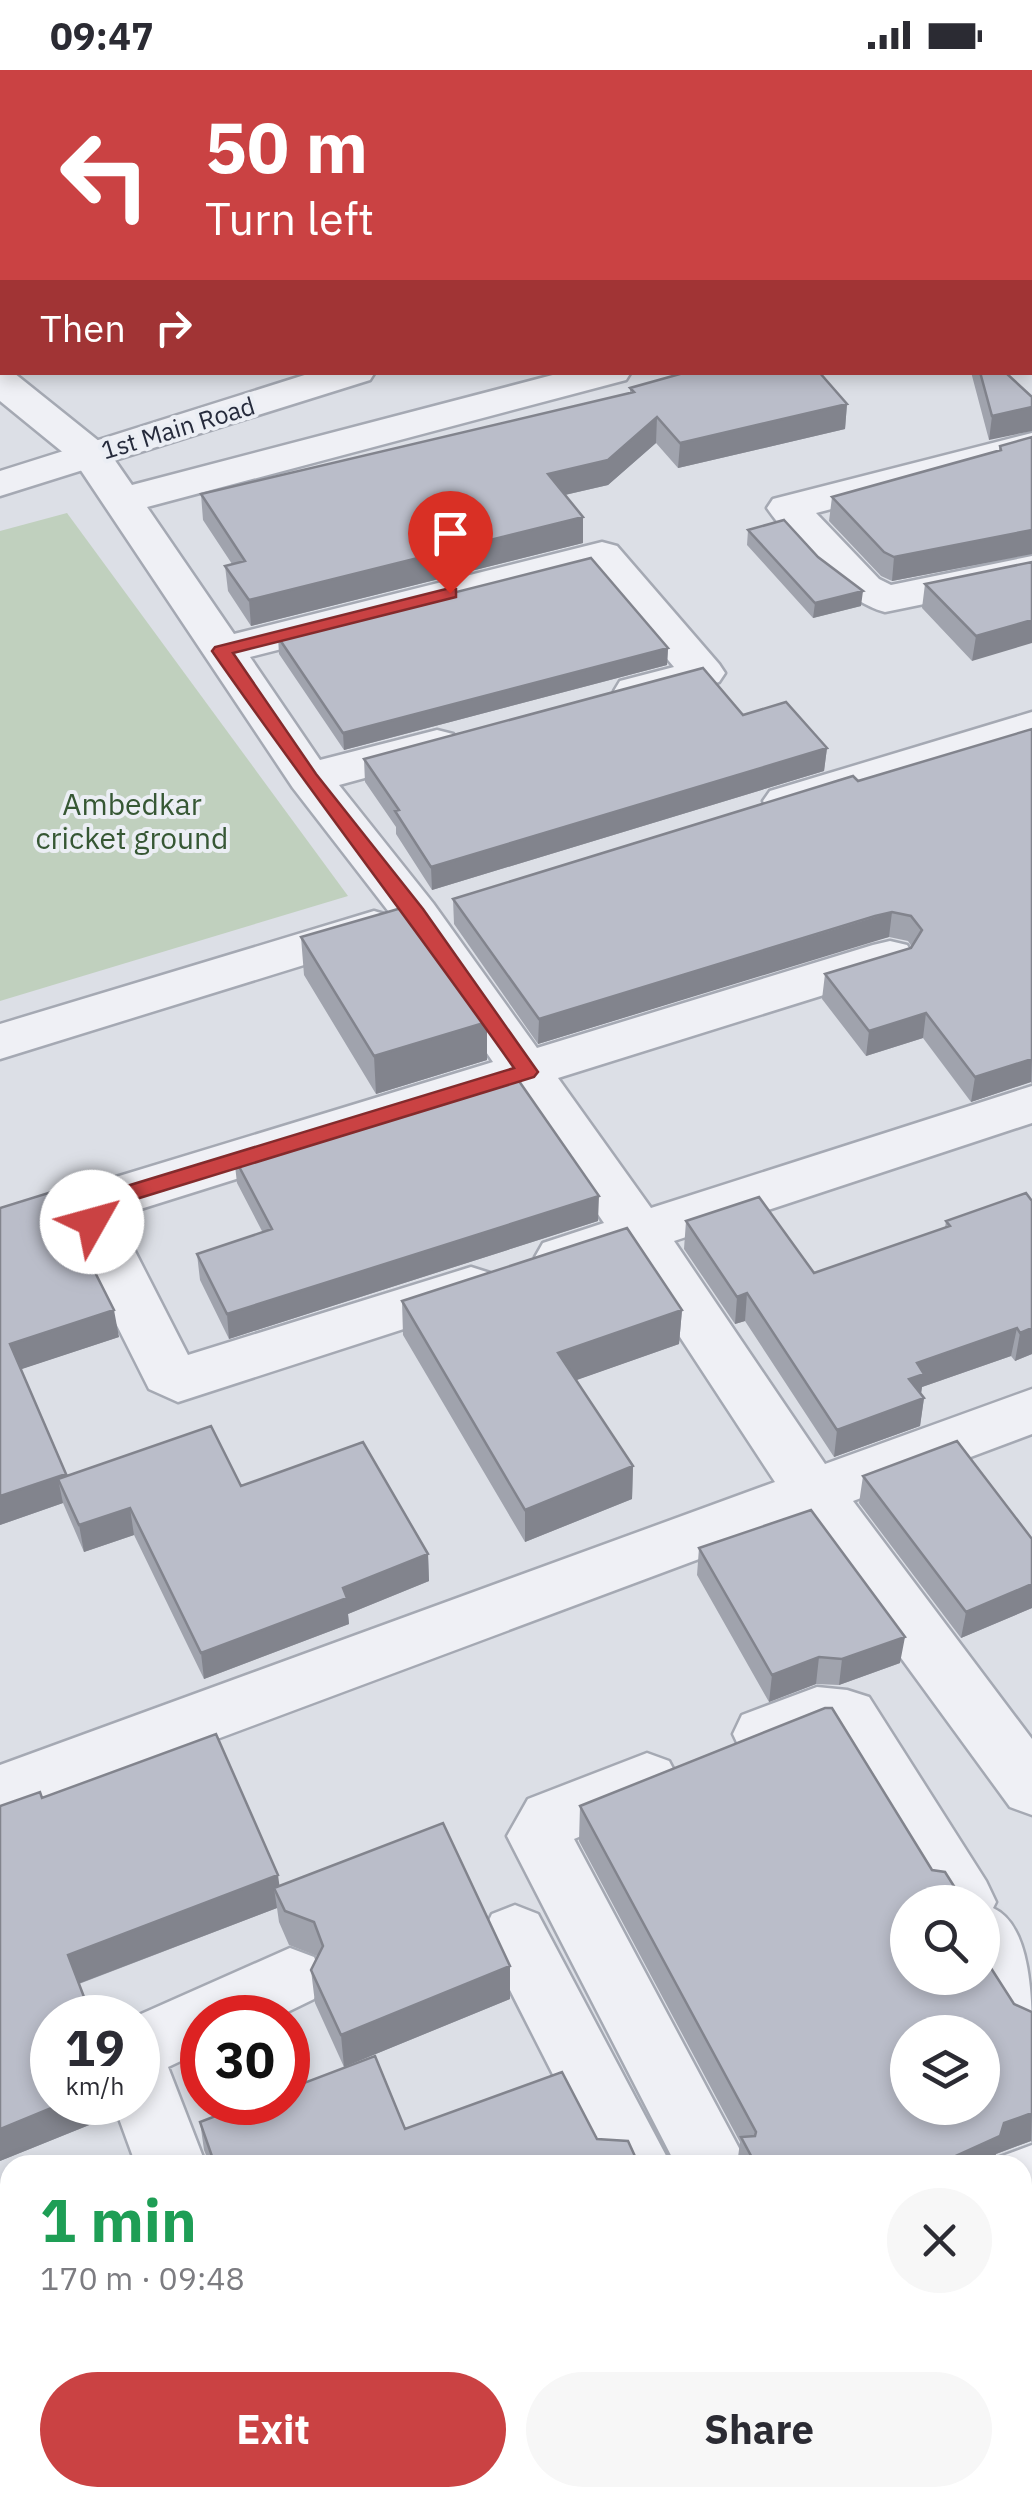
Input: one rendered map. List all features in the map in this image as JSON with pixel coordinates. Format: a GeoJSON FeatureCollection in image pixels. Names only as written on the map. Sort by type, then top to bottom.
{"type":"FeatureCollection","features":[{"type":"Feature","properties":{"kind":"street","name":"1st Main Road"},"geometry":{"type":"LineString","coordinates":[[0,484],[346,375]]}},
{"type":"Feature","properties":{"kind":"street"},"geometry":{"type":"LineString","coordinates":[[124,500],[601,375]]}},
{"type":"Feature","properties":{"kind":"street"},"geometry":{"type":"LineString","coordinates":[[0,380],[91,455],[309,778],[435,908],[527,1072],[640,1232],[813,1492],[1032,1788]]}},
{"type":"Feature","properties":{"kind":"street"},"geometry":{"type":"LineString","coordinates":[[1032,445],[788,508],[864,588],[885,598],[1032,569]]}},
{"type":"Feature","properties":{"kind":"street"},"geometry":{"type":"LineString","coordinates":[[222,651],[602,554],[702,673],[590,703]]}},
{"type":"Feature","properties":{"kind":"street"},"geometry":{"type":"LineString","coordinates":[[752,812],[1032,726]]}},
{"type":"Feature","properties":{"kind":"street"},"geometry":{"type":"LineString","coordinates":[[309,778],[478,733]]}},
{"type":"Feature","properties":{"kind":"street"},"geometry":{"type":"LineString","coordinates":[[0,1042],[435,908]]}},
{"type":"Feature","properties":{"kind":"street"},"geometry":{"type":"LineString","coordinates":[[890,957],[100,1204],[92,1212],[92,1222],[169,1374],[178,1380],[1032,1104]]}},
{"type":"Feature","properties":{"kind":"street"},"geometry":{"type":"LineString","coordinates":[[0,1793],[1032,1411]]}},
{"type":"Feature","properties":{"kind":"street"},"geometry":{"type":"LineString","coordinates":[[708,2155],[539,1836],[552,1819],[818,1712],[847,1716],[952,1885]]}},
{"type":"Feature","properties":{"kind":"street"},"geometry":{"type":"LineString","coordinates":[[516,1935],[631,2155]]}},
{"type":"Feature","properties":{"kind":"street"},"geometry":{"type":"LineString","coordinates":[[1000,1962],[1032,2013]]}},
{"type":"Feature","properties":{"kind":"street"},"geometry":{"type":"LineString","coordinates":[[253,1995],[290,1978]]}},
{"type":"Feature","properties":{"kind":"street"},"geometry":{"type":"LineString","coordinates":[[156,2125],[167,2155]]}},
{"type":"Feature","properties":{"kind":"green space","name":"Ambedkar cricket ground"},"geometry":{"type":"Polygon","coordinates":[[[67,513],[348,896],[0,1001],[0,531],[67,513]]]}},
{"type":"Feature","properties":{"kind":"building"},"geometry":{"type":"Polygon","coordinates":[[[676,375],[822,375],[847,404],[680,443],[657,417],[608,460],[548,474],[583,517],[249,600],[225,566],[245,561],[201,494],[634,392],[630,388],[676,375]]]}},
{"type":"Feature","properties":{"kind":"building"},"geometry":{"type":"Polygon","coordinates":[[[981,375],[1008,375],[1032,397],[1032,407],[992,416],[981,375]]]}},
{"type":"Feature","properties":{"kind":"building"},"geometry":{"type":"Polygon","coordinates":[[[1032,437],[1032,530],[894,557],[884,552],[832,497],[1001,450],[1000,446],[1032,437]]]}},
{"type":"Feature","properties":{"kind":"building"},"geometry":{"type":"Polygon","coordinates":[[[784,520],[818,557],[863,591],[815,603],[748,530],[784,520]]]}},
{"type":"Feature","properties":{"kind":"building"},"geometry":{"type":"Polygon","coordinates":[[[591,558],[668,648],[343,733],[278,637],[591,558]]]}},
{"type":"Feature","properties":{"kind":"building"},"geometry":{"type":"Polygon","coordinates":[[[1032,562],[1032,620],[976,636],[925,584],[1032,562]]]}},
{"type":"Feature","properties":{"kind":"building"},"geometry":{"type":"Polygon","coordinates":[[[703,668],[743,715],[786,702],[827,748],[431,867],[364,759],[703,668]]]}},
{"type":"Feature","properties":{"kind":"building"},"geometry":{"type":"Polygon","coordinates":[[[1032,729],[1032,1059],[975,1077],[926,1013],[869,1031],[825,974],[911,948],[922,930],[911,916],[892,912],[875,916],[539,1019],[453,899],[853,776],[858,781],[1032,729]]]}},
{"type":"Feature","properties":{"kind":"building"},"geometry":{"type":"Polygon","coordinates":[[[405,907],[487,1022],[374,1056],[301,937],[405,907]]]}},
{"type":"Feature","properties":{"kind":"building"},"geometry":{"type":"Polygon","coordinates":[[[512,1071],[599,1196],[227,1314],[197,1254],[272,1229],[234,1157],[293,1139],[296,1144],[512,1071]]]}},
{"type":"Feature","properties":{"kind":"building"},"geometry":{"type":"Polygon","coordinates":[[[58,1190],[57,1197],[114,1310],[10,1344],[66,1474],[0,1496],[0,1208],[58,1190]]]}},
{"type":"Feature","properties":{"kind":"building"},"geometry":{"type":"Polygon","coordinates":[[[1026,1193],[1032,1201],[1032,1328],[1020,1333],[1017,1328],[917,1363],[924,1374],[909,1379],[924,1398],[837,1430],[747,1293],[737,1297],[686,1221],[759,1197],[814,1273],[950,1226],[946,1221],[1026,1193]]]}},
{"type":"Feature","properties":{"kind":"building"},"geometry":{"type":"Polygon","coordinates":[[[627,1228],[682,1310],[558,1353],[633,1466],[525,1510],[402,1301],[627,1228]]]}},
{"type":"Feature","properties":{"kind":"building"},"geometry":{"type":"Polygon","coordinates":[[[211,1426],[241,1486],[363,1442],[428,1554],[343,1588],[347,1598],[201,1653],[130,1508],[79,1525],[58,1479],[211,1426]]]}},
{"type":"Feature","properties":{"kind":"building"},"geometry":{"type":"Polygon","coordinates":[[[957,1441],[1032,1539],[1032,1584],[966,1612],[863,1476],[957,1441]]]}},
{"type":"Feature","properties":{"kind":"building"},"geometry":{"type":"Polygon","coordinates":[[[811,1510],[905,1637],[842,1659],[819,1657],[772,1675],[699,1548],[811,1510]]]}},
{"type":"Feature","properties":{"kind":"building"},"geometry":{"type":"Polygon","coordinates":[[[832,1708],[932,1870],[945,1872],[953,1885],[890,1885],[890,1995],[1000,1995],[1000,1982],[1014,2004],[1032,2012],[1032,2113],[1004,2123],[1000,2136],[958,2155],[751,2155],[741,2137],[755,2136],[580,1806],[832,1708]]]}},
{"type":"Feature","properties":{"kind":"building"},"geometry":{"type":"Polygon","coordinates":[[[216,1734],[278,1875],[68,1955],[83,1995],[30,1995],[30,2117],[0,2129],[0,1806],[40,1792],[42,1798],[216,1734]]]}},
{"type":"Feature","properties":{"kind":"building"},"geometry":{"type":"Polygon","coordinates":[[[443,1823],[510,1966],[341,2035],[311,1970],[323,1946],[314,1922],[285,1911],[274,1888],[443,1823]]]}},
{"type":"Feature","properties":{"kind":"building"},"geometry":{"type":"Polygon","coordinates":[[[375,2056],[405,2129],[562,2072],[597,2139],[628,2141],[634,2155],[212,2155],[201,2125],[310,2125],[310,2081],[375,2056]]]}},
{"type":"Feature","properties":{"kind":"route"},"geometry":{"type":"LineString","coordinates":[[92,1222],[92,1212],[112,1198],[527,1072],[416,914],[309,778],[222,651],[450,593]]}}]}
